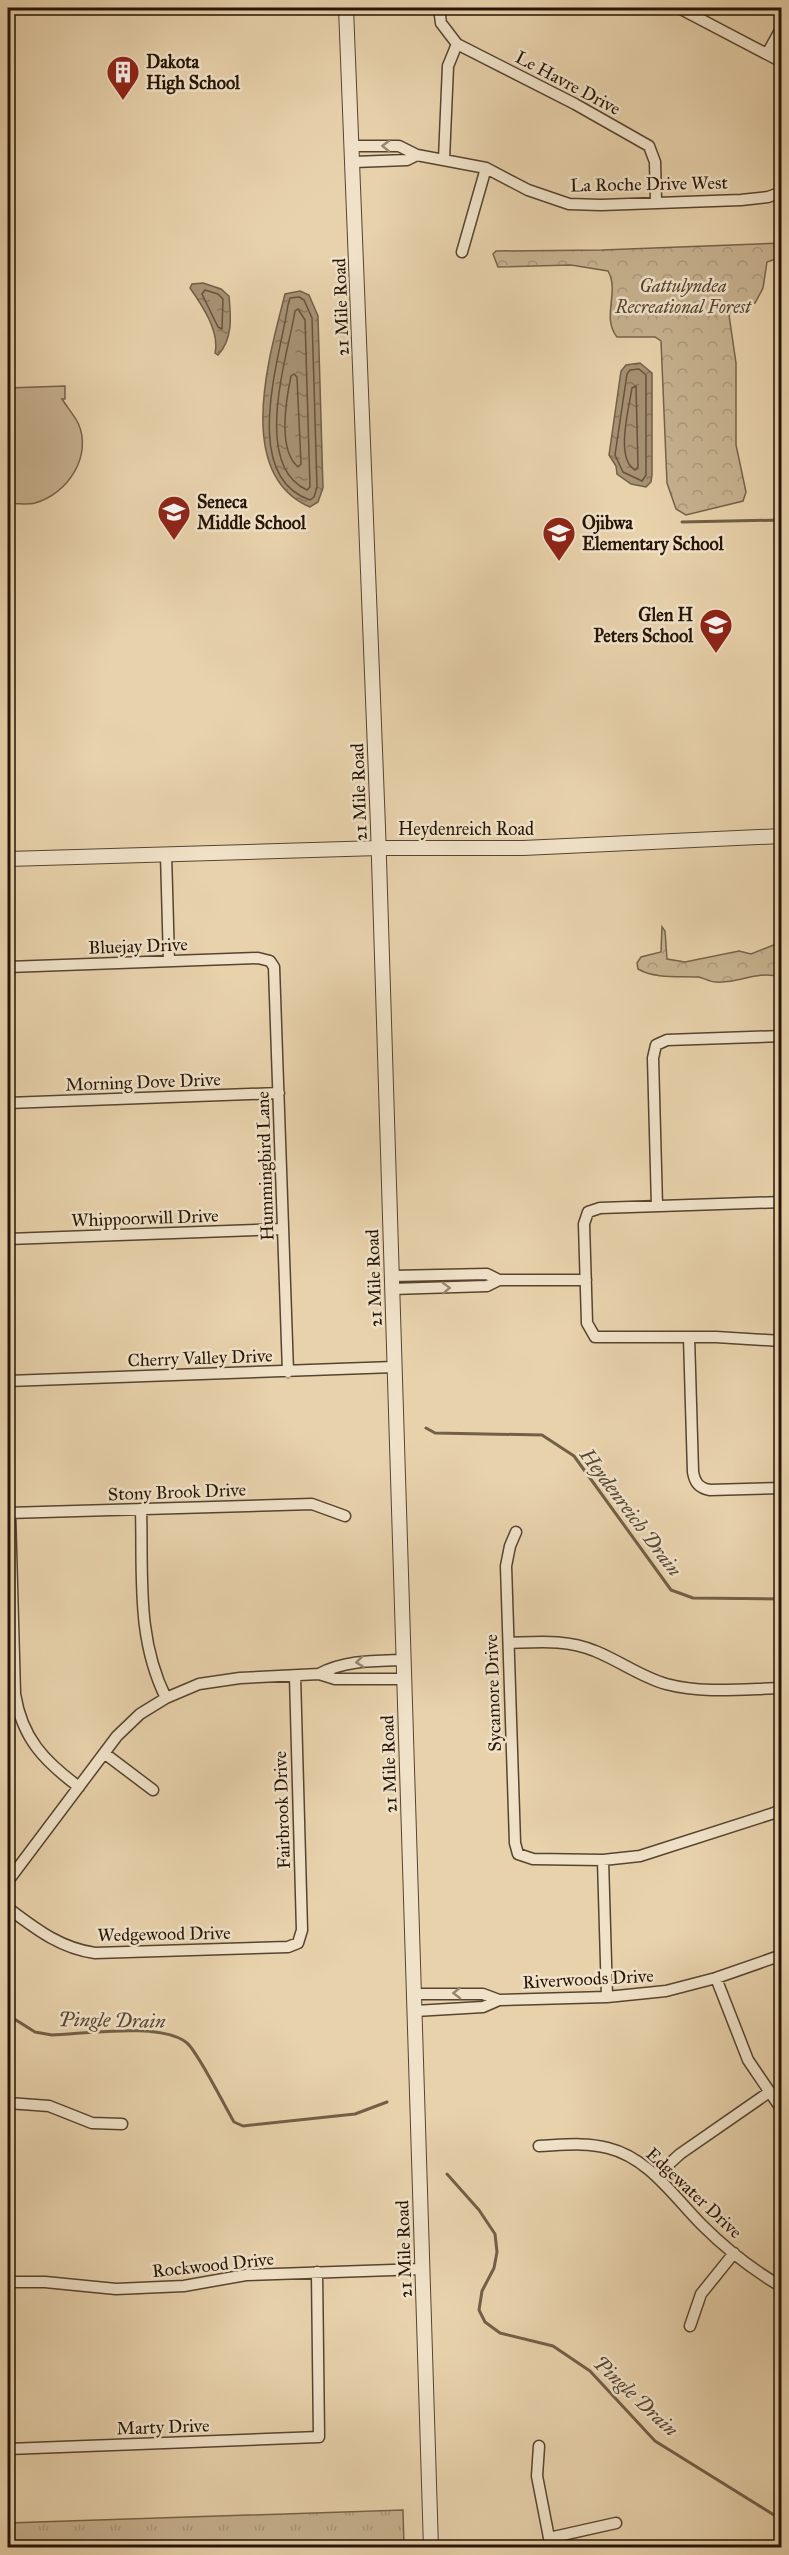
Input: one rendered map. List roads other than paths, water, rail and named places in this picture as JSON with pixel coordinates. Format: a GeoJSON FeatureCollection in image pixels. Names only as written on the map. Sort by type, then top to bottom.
{"type":"FeatureCollection","features":[{"type":"Feature","properties":{"kind":"street","name":"21 Mile Road"},"geometry":{"type":"LineString","coordinates":[[346,8],[354,162],[379,848],[431,2547]]}},
{"type":"Feature","properties":{"kind":"street","name":"Le Havre Drive"},"geometry":{"type":"LineString","coordinates":[[439,8],[441,23],[457,44],[575,104],[649,146],[655,162],[656,201]]}},
{"type":"Feature","properties":{"kind":"street"},"geometry":{"type":"LineString","coordinates":[[679,8],[782,62]]}},
{"type":"Feature","properties":{"kind":"street"},"geometry":{"type":"LineString","coordinates":[[767,54],[782,27]]}},
{"type":"Feature","properties":{"kind":"street"},"geometry":{"type":"LineString","coordinates":[[444,159],[448,66],[457,44]]}},
{"type":"Feature","properties":{"kind":"street","name":"La Roche Drive West"},"geometry":{"type":"LineString","coordinates":[[353,146],[399,146],[417,155],[486,168],[528,190],[568,204],[741,200],[768,197],[782,192]]}},
{"type":"Feature","properties":{"kind":"street","name":"La Roche Drive West"},"geometry":{"type":"LineString","coordinates":[[354,162],[407,160],[417,155]]}},
{"type":"Feature","properties":{"kind":"street"},"geometry":{"type":"LineString","coordinates":[[462,252],[486,168]]}},
{"type":"Feature","properties":{"kind":"street","name":"Heydenreich Road"},"geometry":{"type":"LineString","coordinates":[[8,859],[379,848],[523,848],[782,836]]}},
{"type":"Feature","properties":{"kind":"street"},"geometry":{"type":"LineString","coordinates":[[166,854],[169,962]]}},
{"type":"Feature","properties":{"kind":"street","name":"Bluejay Drive"},"geometry":{"type":"LineString","coordinates":[[8,967],[258,958],[270,962]]}},
{"type":"Feature","properties":{"kind":"street","name":"Hummingbird Lane"},"geometry":{"type":"LineString","coordinates":[[270,962],[275,974],[288,1372]]}},
{"type":"Feature","properties":{"kind":"street"},"geometry":{"type":"LineString","coordinates":[[657,1206],[652,1058],[656,1045],[667,1040],[782,1036]]}},
{"type":"Feature","properties":{"kind":"street","name":"Morning Dove Drive"},"geometry":{"type":"LineString","coordinates":[[8,1103],[279,1093]]}},
{"type":"Feature","properties":{"kind":"street"},"geometry":{"type":"LineString","coordinates":[[782,1202],[600,1208],[588,1212],[584,1224],[587,1323],[592,1335],[603,1338],[689,1336],[782,1341]]}},
{"type":"Feature","properties":{"kind":"street","name":"Whippoorwill Drive"},"geometry":{"type":"LineString","coordinates":[[8,1239],[283,1229]]}},
{"type":"Feature","properties":{"kind":"street"},"geometry":{"type":"LineString","coordinates":[[392,1283],[488,1286],[499,1280],[586,1280]]}},
{"type":"Feature","properties":{"kind":"street"},"geometry":{"type":"LineString","coordinates":[[689,1336],[693,1472],[698,1485],[710,1490],[782,1488]]}},
{"type":"Feature","properties":{"kind":"street","name":"Cherry Valley Drive"},"geometry":{"type":"LineString","coordinates":[[8,1381],[394,1367]]}},
{"type":"Feature","properties":{"kind":"street","name":"Stony Brook Drive"},"geometry":{"type":"LineString","coordinates":[[9,1513],[312,1504],[345,1516]]}},
{"type":"Feature","properties":{"kind":"street"},"geometry":{"type":"LineString","coordinates":[[141,1509],[146,1646],[153,1670],[166,1698]]}},
{"type":"Feature","properties":{"kind":"street"},"geometry":{"type":"LineString","coordinates":[[9,1513],[15,1694],[20,1718],[36,1750],[51,1766],[79,1787]]}},
{"type":"Feature","properties":{"kind":"street","name":"Sycamore Drive"},"geometry":{"type":"LineString","coordinates":[[516,1532],[510,1546],[506,1566],[515,1843],[518,1854],[533,1859],[603,1860]]}},
{"type":"Feature","properties":{"kind":"street"},"geometry":{"type":"LineString","coordinates":[[508,1643],[556,1642],[581,1646],[644,1676],[686,1688],[716,1690],[782,1688]]}},
{"type":"Feature","properties":{"kind":"street"},"geometry":{"type":"LineString","coordinates":[[8,1881],[104,1753],[128,1725],[166,1698],[187,1688],[219,1680],[319,1674],[333,1667],[358,1662],[404,1660]]}},
{"type":"Feature","properties":{"kind":"street"},"geometry":{"type":"LineString","coordinates":[[319,1674],[335,1679],[404,1678]]}},
{"type":"Feature","properties":{"kind":"street","name":"Fairbrook Drive"},"geometry":{"type":"LineString","coordinates":[[295,1676],[302,1930],[298,1943]]}},
{"type":"Feature","properties":{"kind":"street"},"geometry":{"type":"LineString","coordinates":[[104,1753],[153,1790]]}},
{"type":"Feature","properties":{"kind":"street"},"geometry":{"type":"LineString","coordinates":[[608,1997],[603,1860],[640,1856],[671,1848],[774,1813],[782,1808]]}},
{"type":"Feature","properties":{"kind":"street","name":"Wedgewood Drive"},"geometry":{"type":"LineString","coordinates":[[8,1908],[54,1941],[74,1949],[95,1953],[288,1947],[298,1943]]}},
{"type":"Feature","properties":{"kind":"street","name":"Riverwoods Drive"},"geometry":{"type":"LineString","coordinates":[[415,2011],[483,2007],[499,2000],[608,1997],[666,1991],[716,1978],[782,1955]]}},
{"type":"Feature","properties":{"kind":"street"},"geometry":{"type":"LineString","coordinates":[[716,1978],[748,2060],[768,2093],[782,2110]]}},
{"type":"Feature","properties":{"kind":"street","name":"Riverwoods Drive"},"geometry":{"type":"LineString","coordinates":[[414,1994],[483,1994],[499,2000]]}},
{"type":"Feature","properties":{"kind":"street"},"geometry":{"type":"LineString","coordinates":[[656,2176],[680,2154],[768,2093]]}},
{"type":"Feature","properties":{"kind":"street"},"geometry":{"type":"LineString","coordinates":[[8,2103],[37,2103],[60,2109],[92,2123],[122,2124]]}},
{"type":"Feature","properties":{"kind":"street","name":"Edgewater Drive"},"geometry":{"type":"LineString","coordinates":[[540,2146],[578,2144],[609,2148],[630,2157],[656,2176],[703,2226],[734,2253],[782,2287]]}},
{"type":"Feature","properties":{"kind":"street"},"geometry":{"type":"LineString","coordinates":[[690,2326],[701,2294],[734,2253]]}},
{"type":"Feature","properties":{"kind":"street","name":"Rockwood Drive"},"geometry":{"type":"LineString","coordinates":[[8,2282],[45,2282],[116,2289],[184,2286],[246,2275],[422,2269]]}},
{"type":"Feature","properties":{"kind":"street","name":"Marty Drive"},"geometry":{"type":"LineString","coordinates":[[8,2449],[319,2437],[317,2272]]}},
{"type":"Feature","properties":{"kind":"street"},"geometry":{"type":"LineString","coordinates":[[539,2446],[537,2476],[550,2543],[616,2523]]}},
{"type":"Feature","properties":{"kind":"water"},"geometry":{"type":"Polygon","coordinates":[[[203,283],[221,289],[229,296],[229,335],[218,355],[215,353],[215,336],[209,319],[190,288],[192,284],[203,283]]]}},
{"type":"Feature","properties":{"kind":"water"},"geometry":{"type":"Polygon","coordinates":[[[300,291],[309,295],[318,316],[323,488],[318,502],[310,507],[286,491],[272,468],[264,441],[263,411],[272,348],[285,294],[300,291]]]}},
{"type":"Feature","properties":{"kind":"water"},"geometry":{"type":"Polygon","coordinates":[[[640,363],[652,373],[652,475],[651,482],[646,487],[631,484],[617,474],[616,466],[609,455],[621,371],[626,365],[640,363]]]}},
{"type":"Feature","properties":{"kind":"waterway"},"geometry":{"type":"LineString","coordinates":[[682,522],[782,520]]}},
{"type":"Feature","properties":{"kind":"waterway","name":"Heydenreich Drain"},"geometry":{"type":"LineString","coordinates":[[426,1428],[435,1433],[542,1435],[574,1456],[671,1590],[693,1598],[782,1599]]}},
{"type":"Feature","properties":{"kind":"waterway","name":"Pingle Drain"},"geometry":{"type":"LineString","coordinates":[[8,2015],[35,2032],[52,2035],[142,2031],[175,2037],[192,2048],[234,2122],[243,2126],[355,2114],[387,2102]]}},
{"type":"Feature","properties":{"kind":"waterway","name":"Pingle Drain"},"geometry":{"type":"LineString","coordinates":[[447,2174],[479,2210],[495,2234],[497,2252],[494,2268],[482,2291],[479,2310],[485,2322],[500,2333],[553,2346],[590,2371],[655,2441],[782,2520]]}},
{"type":"Feature","properties":{"kind":"place","name":"Dakota High School"},"geometry":{"type":"Point","coordinates":[123,101]}},
{"type":"Feature","properties":{"kind":"place","name":"Seneca Middle School"},"geometry":{"type":"Point","coordinates":[174,541]}},
{"type":"Feature","properties":{"kind":"place","name":"Ojibwa Elementary School"},"geometry":{"type":"Point","coordinates":[559,562]}},
{"type":"Feature","properties":{"kind":"place","name":"Glen H Peters School"},"geometry":{"type":"Point","coordinates":[716,654]}},
{"type":"Feature","properties":{"kind":"park label","name":"Gattulyndea Recreational Forest"},"geometry":{"type":"Point","coordinates":[683,296]}}]}
